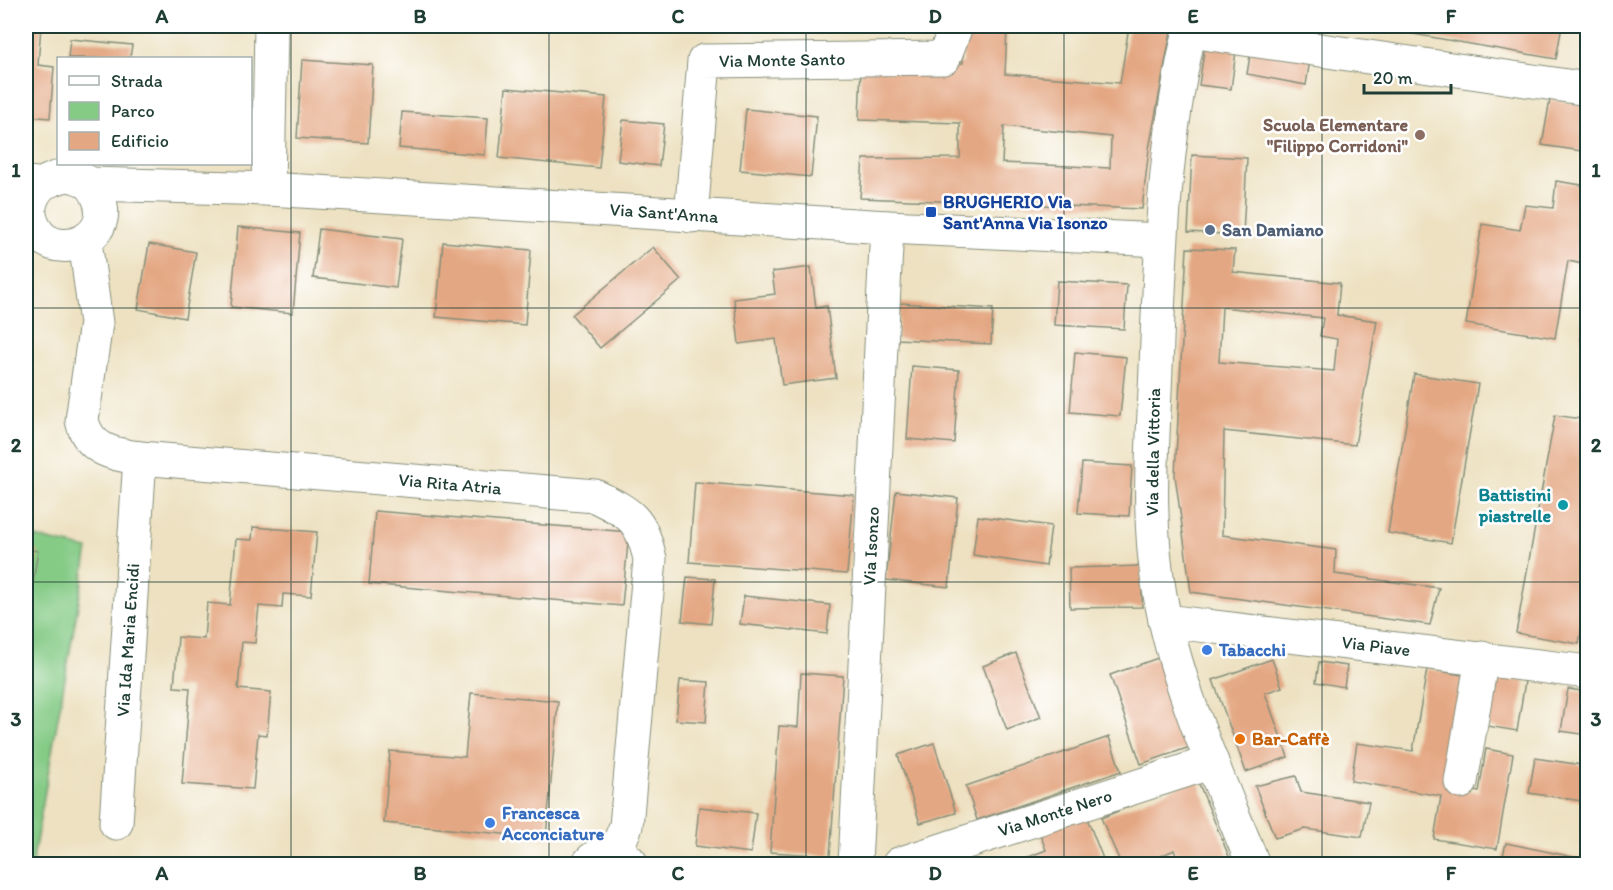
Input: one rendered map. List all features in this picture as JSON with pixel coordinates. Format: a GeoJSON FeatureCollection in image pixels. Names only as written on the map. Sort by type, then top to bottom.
{"type":"FeatureCollection","features":[{"type":"Feature","properties":{"kind":"street"},"geometry":{"type":"LineString","coordinates":[[268,189],[271,26]]}},
{"type":"Feature","properties":{"kind":"street","name":"Via Monte Santo"},"geometry":{"type":"LineString","coordinates":[[691,216],[704,61],[944,58],[956,26]]}},
{"type":"Feature","properties":{"kind":"street"},"geometry":{"type":"LineString","coordinates":[[1191,28],[1587,89]]}},
{"type":"Feature","properties":{"kind":"street","name":"Via della Vittoria"},"geometry":{"type":"LineString","coordinates":[[1191,28],[1172,122],[1161,240],[1152,536],[1165,621],[1184,688],[1253,864]]}},
{"type":"Feature","properties":{"kind":"street","name":"Via Sant'Anna"},"geometry":{"type":"LineString","coordinates":[[168,185],[82,236],[41,237],[28,216],[34,184],[66,175],[78,177],[90,184],[168,185],[268,189],[691,216],[1161,240]]}},
{"type":"Feature","properties":{"kind":"street"},"geometry":{"type":"LineString","coordinates":[[82,236],[100,201],[90,184]]}},
{"type":"Feature","properties":{"kind":"street","name":"Via Isonzo"},"geometry":{"type":"LineString","coordinates":[[855,864],[886,227]]}},
{"type":"Feature","properties":{"kind":"street","name":"Via Rita Atria"},"geometry":{"type":"LineString","coordinates":[[82,236],[91,276],[96,323],[82,420],[91,441],[99,447],[118,455],[141,458],[595,496],[623,509],[644,531],[650,559],[626,826],[612,860]]}},
{"type":"Feature","properties":{"kind":"street","name":"Via Ida Maria Encidi"},"geometry":{"type":"LineString","coordinates":[[116,823],[141,458]]}},
{"type":"Feature","properties":{"kind":"street","name":"Via Piave"},"geometry":{"type":"LineString","coordinates":[[1165,621],[1587,672]]}},
{"type":"Feature","properties":{"kind":"street"},"geometry":{"type":"LineString","coordinates":[[1461,782],[1482,658]]}},
{"type":"Feature","properties":{"kind":"street","name":"Via Monte Nero"},"geometry":{"type":"LineString","coordinates":[[899,864],[1212,762]]}},
{"type":"Feature","properties":{"kind":"green space"},"geometry":{"type":"Polygon","coordinates":[[[26,535],[88,549],[32,864],[26,864],[26,535]]]}},
{"type":"Feature","properties":{"kind":"building"},"geometry":{"type":"Polygon","coordinates":[[[26,26],[41,26],[38,65],[54,67],[50,118],[26,116],[26,26]]]}},
{"type":"Feature","properties":{"kind":"building"},"geometry":{"type":"Polygon","coordinates":[[[982,26],[1040,26],[1007,29],[1005,74],[1120,83],[1129,26],[1172,26],[1149,149],[1142,209],[860,198],[863,159],[960,158],[960,123],[859,120],[861,66],[963,63],[963,33],[981,30],[982,26]],[[1004,126],[1002,163],[1110,168],[1111,137],[1004,126]]]}},
{"type":"Feature","properties":{"kind":"building"},"geometry":{"type":"Polygon","coordinates":[[[1368,26],[1562,26],[1556,59],[1368,26]]]}},
{"type":"Feature","properties":{"kind":"building"},"geometry":{"type":"Polygon","coordinates":[[[1207,32],[1238,36],[1231,89],[1199,85],[1207,32]]]}},
{"type":"Feature","properties":{"kind":"building"},"geometry":{"type":"Polygon","coordinates":[[[70,39],[132,45],[130,57],[68,57],[70,39]]]}},
{"type":"Feature","properties":{"kind":"building"},"geometry":{"type":"Polygon","coordinates":[[[1252,43],[1311,53],[1306,85],[1247,74],[1252,43]]]}},
{"type":"Feature","properties":{"kind":"building"},"geometry":{"type":"Polygon","coordinates":[[[302,60],[373,65],[368,143],[297,138],[302,60]]]}},
{"type":"Feature","properties":{"kind":"building"},"geometry":{"type":"Polygon","coordinates":[[[506,88],[606,97],[599,168],[499,158],[506,88]]]}},
{"type":"Feature","properties":{"kind":"building"},"geometry":{"type":"Polygon","coordinates":[[[1550,99],[1588,105],[1588,152],[1542,145],[1550,99]]]}},
{"type":"Feature","properties":{"kind":"building"},"geometry":{"type":"Polygon","coordinates":[[[746,109],[817,116],[811,177],[740,170],[746,109]]]}},
{"type":"Feature","properties":{"kind":"building"},"geometry":{"type":"Polygon","coordinates":[[[402,112],[488,118],[485,155],[399,148],[402,112]]]}},
{"type":"Feature","properties":{"kind":"building"},"geometry":{"type":"Polygon","coordinates":[[[623,120],[664,124],[659,166],[618,161],[623,120]]]}},
{"type":"Feature","properties":{"kind":"building"},"geometry":{"type":"Polygon","coordinates":[[[1192,155],[1247,158],[1243,235],[1188,232],[1192,155]]]}},
{"type":"Feature","properties":{"kind":"building"},"geometry":{"type":"Polygon","coordinates":[[[1556,181],[1588,186],[1588,265],[1568,261],[1555,338],[1466,324],[1482,224],[1520,230],[1525,205],[1553,208],[1556,181]]]}},
{"type":"Feature","properties":{"kind":"building"},"geometry":{"type":"Polygon","coordinates":[[[238,227],[300,233],[293,313],[231,307],[238,227]]]}},
{"type":"Feature","properties":{"kind":"building"},"geometry":{"type":"Polygon","coordinates":[[[319,229],[402,239],[396,288],[313,278],[319,229]]]}},
{"type":"Feature","properties":{"kind":"building"},"geometry":{"type":"Polygon","coordinates":[[[443,242],[531,250],[525,325],[436,317],[443,242]]]}},
{"type":"Feature","properties":{"kind":"building"},"geometry":{"type":"Polygon","coordinates":[[[149,244],[196,252],[185,318],[138,309],[149,244]]]}},
{"type":"Feature","properties":{"kind":"building"},"geometry":{"type":"Polygon","coordinates":[[[653,247],[681,280],[600,348],[572,315],[653,247]]]}},
{"type":"Feature","properties":{"kind":"building"},"geometry":{"type":"Polygon","coordinates":[[[1187,248],[1235,250],[1233,272],[1340,283],[1337,315],[1377,321],[1355,445],[1224,431],[1222,535],[1336,550],[1335,574],[1439,588],[1430,625],[1191,592],[1175,475],[1187,248]],[[1222,307],[1219,362],[1334,371],[1337,339],[1320,336],[1323,318],[1222,307]]]}},
{"type":"Feature","properties":{"kind":"building"},"geometry":{"type":"Polygon","coordinates":[[[811,267],[816,308],[827,306],[836,378],[782,385],[776,339],[739,344],[734,299],[775,294],[772,272],[811,267]]]}},
{"type":"Feature","properties":{"kind":"building"},"geometry":{"type":"Polygon","coordinates":[[[1057,281],[1127,285],[1124,329],[1054,325],[1057,281]]]}},
{"type":"Feature","properties":{"kind":"building"},"geometry":{"type":"Polygon","coordinates":[[[900,303],[993,309],[991,344],[897,339],[900,303]]]}},
{"type":"Feature","properties":{"kind":"building"},"geometry":{"type":"Polygon","coordinates":[[[1586,307],[1588,307],[1588,340],[1581,339],[1586,307]]]}},
{"type":"Feature","properties":{"kind":"building"},"geometry":{"type":"Polygon","coordinates":[[[1075,352],[1126,357],[1120,416],[1070,412],[1075,352]]]}},
{"type":"Feature","properties":{"kind":"building"},"geometry":{"type":"Polygon","coordinates":[[[912,366],[959,370],[954,443],[907,439],[912,366]]]}},
{"type":"Feature","properties":{"kind":"building"},"geometry":{"type":"Polygon","coordinates":[[[1414,374],[1478,384],[1451,543],[1388,533],[1414,374]]]}},
{"type":"Feature","properties":{"kind":"building","name":"Battistini piastrelle"},"geometry":{"type":"Polygon","coordinates":[[[1586,388],[1588,590],[1579,644],[1516,633],[1555,415],[1581,419],[1586,388]]]}},
{"type":"Feature","properties":{"kind":"building"},"geometry":{"type":"Polygon","coordinates":[[[1082,463],[1132,466],[1129,516],[1078,513],[1082,463]]]}},
{"type":"Feature","properties":{"kind":"building"},"geometry":{"type":"Polygon","coordinates":[[[695,482],[854,495],[847,574],[689,562],[695,482]]]}},
{"type":"Feature","properties":{"kind":"building"},"geometry":{"type":"Polygon","coordinates":[[[896,491],[958,498],[949,587],[886,580],[896,491]]]}},
{"type":"Feature","properties":{"kind":"building"},"geometry":{"type":"Polygon","coordinates":[[[375,511],[629,532],[622,606],[369,584],[375,511]]]}},
{"type":"Feature","properties":{"kind":"building"},"geometry":{"type":"Polygon","coordinates":[[[978,516],[1051,526],[1046,566],[973,555],[978,516]]]}},
{"type":"Feature","properties":{"kind":"building"},"geometry":{"type":"Polygon","coordinates":[[[253,527],[317,532],[311,596],[283,594],[282,608],[259,606],[255,643],[242,642],[238,689],[271,692],[267,735],[258,734],[253,789],[182,784],[190,688],[174,687],[178,637],[204,639],[207,603],[230,605],[236,539],[252,540],[253,527]]]}},
{"type":"Feature","properties":{"kind":"building"},"geometry":{"type":"Polygon","coordinates":[[[26,549],[38,551],[27,619],[26,619],[26,549]]]}},
{"type":"Feature","properties":{"kind":"building"},"geometry":{"type":"Polygon","coordinates":[[[1142,566],[1142,607],[1070,608],[1069,568],[1142,566]]]}},
{"type":"Feature","properties":{"kind":"building"},"geometry":{"type":"Polygon","coordinates":[[[687,577],[715,579],[711,624],[682,621],[687,577]]]}},
{"type":"Feature","properties":{"kind":"building"},"geometry":{"type":"Polygon","coordinates":[[[744,596],[830,605],[827,634],[740,624],[744,596]]]}},
{"type":"Feature","properties":{"kind":"building"},"geometry":{"type":"Polygon","coordinates":[[[1016,653],[1041,717],[1007,730],[983,666],[1016,653]]]}},
{"type":"Feature","properties":{"kind":"building"},"geometry":{"type":"Polygon","coordinates":[[[1158,658],[1190,747],[1141,764],[1110,675],[1158,658]]]}},
{"type":"Feature","properties":{"kind":"building"},"geometry":{"type":"Polygon","coordinates":[[[1272,659],[1282,687],[1265,693],[1288,757],[1246,772],[1213,680],[1272,659]]]}},
{"type":"Feature","properties":{"kind":"building"},"geometry":{"type":"Polygon","coordinates":[[[1319,662],[1347,666],[1344,687],[1316,682],[1319,662]]]}},
{"type":"Feature","properties":{"kind":"building"},"geometry":{"type":"Polygon","coordinates":[[[1427,669],[1468,676],[1449,788],[1479,792],[1486,749],[1513,754],[1497,849],[1434,839],[1441,796],[1351,781],[1357,743],[1413,751],[1427,669]]]}},
{"type":"Feature","properties":{"kind":"building"},"geometry":{"type":"Polygon","coordinates":[[[801,673],[843,676],[830,856],[770,852],[779,726],[798,727],[801,673]]]}},
{"type":"Feature","properties":{"kind":"building"},"geometry":{"type":"Polygon","coordinates":[[[1495,676],[1525,681],[1517,731],[1487,726],[1495,676]]]}},
{"type":"Feature","properties":{"kind":"building"},"geometry":{"type":"Polygon","coordinates":[[[680,680],[709,682],[706,722],[676,720],[680,680]]]}},
{"type":"Feature","properties":{"kind":"building"},"geometry":{"type":"Polygon","coordinates":[[[1568,689],[1588,692],[1588,735],[1561,731],[1568,689]]]}},
{"type":"Feature","properties":{"kind":"building"},"geometry":{"type":"Polygon","coordinates":[[[471,693],[558,701],[546,838],[384,823],[390,751],[465,757],[471,693]]]}},
{"type":"Feature","properties":{"kind":"building"},"geometry":{"type":"Polygon","coordinates":[[[1109,737],[1121,771],[977,820],[966,786],[1109,737]]]}},
{"type":"Feature","properties":{"kind":"building"},"geometry":{"type":"Polygon","coordinates":[[[934,743],[956,813],[920,823],[898,755],[934,743]]]}},
{"type":"Feature","properties":{"kind":"building"},"geometry":{"type":"Polygon","coordinates":[[[1535,758],[1588,766],[1588,802],[1529,793],[1535,758]]]}},
{"type":"Feature","properties":{"kind":"building"},"geometry":{"type":"Polygon","coordinates":[[[1296,776],[1301,792],[1369,802],[1362,837],[1305,829],[1275,838],[1255,786],[1296,776]]]}},
{"type":"Feature","properties":{"kind":"building"},"geometry":{"type":"Polygon","coordinates":[[[1197,779],[1232,864],[1179,864],[1174,850],[1143,864],[1121,864],[1101,818],[1197,779]]]}},
{"type":"Feature","properties":{"kind":"building"},"geometry":{"type":"Polygon","coordinates":[[[699,807],[756,813],[751,853],[695,846],[699,807]]]}},
{"type":"Feature","properties":{"kind":"building"},"geometry":{"type":"Polygon","coordinates":[[[1085,813],[1105,864],[1022,864],[1020,860],[1046,850],[1039,831],[1085,813]]]}},
{"type":"Feature","properties":{"kind":"building"},"geometry":{"type":"Polygon","coordinates":[[[1506,843],[1588,860],[1588,864],[1501,864],[1506,843]]]}},
{"type":"Feature","properties":{"kind":"building"},"geometry":{"type":"Polygon","coordinates":[[[1334,858],[1369,863],[1369,864],[1333,864],[1334,858]]]}},
{"type":"Feature","properties":{"kind":"place","name":"Scuola Elementare \"Filippo Corridoni\""},"geometry":{"type":"Point","coordinates":[1420,135]}},
{"type":"Feature","properties":{"kind":"place","name":"BRUGHERIO Via Sant'Anna Via Isonzo"},"geometry":{"type":"Point","coordinates":[931,212]}},
{"type":"Feature","properties":{"kind":"place","name":"San Damiano"},"geometry":{"type":"Point","coordinates":[1210,230]}},
{"type":"Feature","properties":{"kind":"place","name":"Battistini piastrelle"},"geometry":{"type":"Point","coordinates":[1563,505]}},
{"type":"Feature","properties":{"kind":"place","name":"Tabacchi"},"geometry":{"type":"Point","coordinates":[1207,650]}},
{"type":"Feature","properties":{"kind":"place","name":"Bar-Caffè"},"geometry":{"type":"Point","coordinates":[1240,739]}},
{"type":"Feature","properties":{"kind":"place","name":"Francesca Acconciature"},"geometry":{"type":"Point","coordinates":[490,823]}}]}
